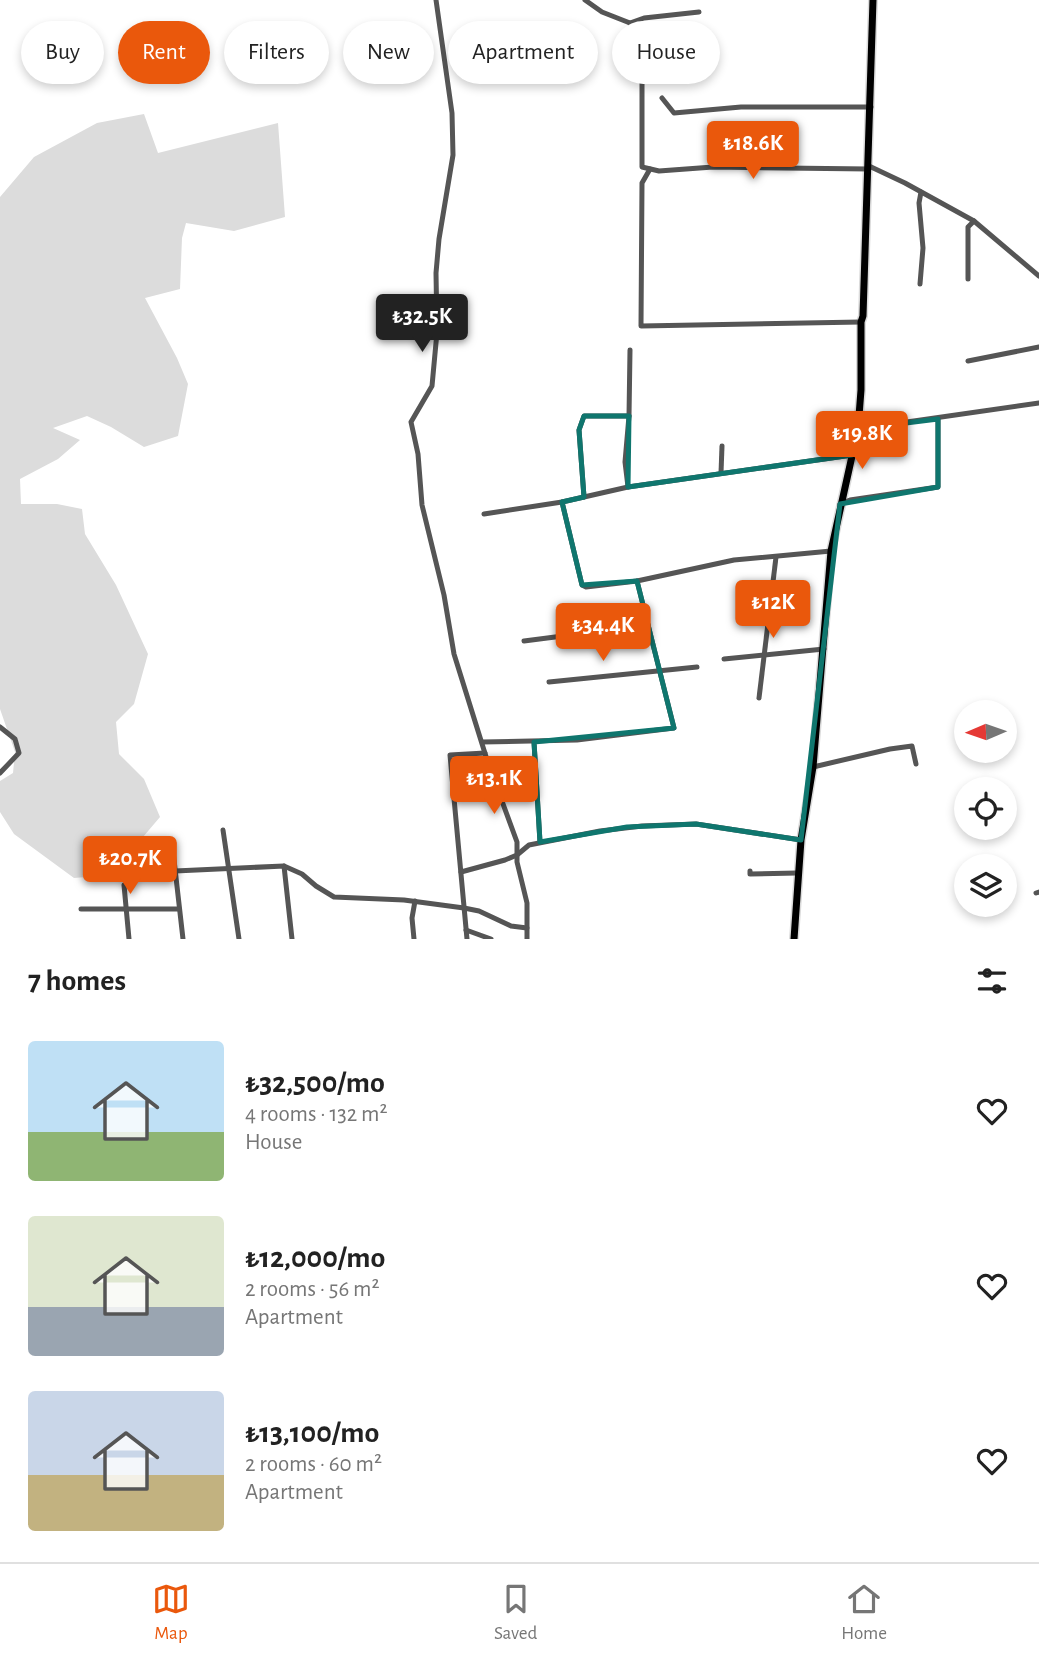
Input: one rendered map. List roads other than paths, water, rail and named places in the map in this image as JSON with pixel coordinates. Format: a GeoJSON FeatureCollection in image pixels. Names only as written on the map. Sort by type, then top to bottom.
{"type":"FeatureCollection","features":[{"type":"Feature","properties":{"kind":"main road"},"geometry":{"type":"LineString","coordinates":[[794,939],[797,873],[813,767],[831,551],[858,429],[873,0]]}},
{"type":"Feature","properties":{"kind":"street"},"geometry":{"type":"LineString","coordinates":[[436,0],[452,113],[453,155],[439,239],[436,273],[437,332],[432,386],[411,422],[418,454],[422,505],[444,595],[454,654],[517,842],[525,894],[527,939]]}},
{"type":"Feature","properties":{"kind":"street"},"geometry":{"type":"LineString","coordinates":[[585,0],[602,12],[625,21]]}},
{"type":"Feature","properties":{"kind":"street"},"geometry":{"type":"LineString","coordinates":[[636,21],[699,12]]}},
{"type":"Feature","properties":{"kind":"street"},"geometry":{"type":"LineString","coordinates":[[642,84],[642,167],[659,171],[713,167],[869,168],[974,221],[1039,276]]}},
{"type":"Feature","properties":{"kind":"street"},"geometry":{"type":"LineString","coordinates":[[663,98],[674,113],[741,107],[871,107]]}},
{"type":"Feature","properties":{"kind":"street"},"geometry":{"type":"LineString","coordinates":[[650,169],[642,183],[640,326],[861,322]]}},
{"type":"Feature","properties":{"kind":"street"},"geometry":{"type":"LineString","coordinates":[[920,284],[923,248],[919,203],[921,192]]}},
{"type":"Feature","properties":{"kind":"street"},"geometry":{"type":"LineString","coordinates":[[968,279],[968,227],[974,221]]}},
{"type":"Feature","properties":{"kind":"street"},"geometry":{"type":"LineString","coordinates":[[968,360],[1039,347]]}},
{"type":"Feature","properties":{"kind":"street"},"geometry":{"type":"LineString","coordinates":[[628,486],[625,462],[630,350]]}},
{"type":"Feature","properties":{"kind":"street"},"geometry":{"type":"LineString","coordinates":[[858,429],[1039,403]]}},
{"type":"Feature","properties":{"kind":"street"},"geometry":{"type":"LineString","coordinates":[[584,497],[579,430],[584,416],[629,416]]}},
{"type":"Feature","properties":{"kind":"street"},"geometry":{"type":"LineString","coordinates":[[840,504],[850,500],[938,487],[938,419]]}},
{"type":"Feature","properties":{"kind":"street"},"geometry":{"type":"LineString","coordinates":[[721,473],[722,446]]}},
{"type":"Feature","properties":{"kind":"street"},"geometry":{"type":"LineString","coordinates":[[484,514],[562,502],[628,486],[852,455]]}},
{"type":"Feature","properties":{"kind":"street"},"geometry":{"type":"LineString","coordinates":[[562,502],[582,585],[586,587],[637,581],[734,560],[831,551]]}},
{"type":"Feature","properties":{"kind":"street"},"geometry":{"type":"LineString","coordinates":[[759,698],[776,557]]}},
{"type":"Feature","properties":{"kind":"street"},"geometry":{"type":"LineString","coordinates":[[482,742],[577,740],[674,728],[637,581]]}},
{"type":"Feature","properties":{"kind":"street"},"geometry":{"type":"LineString","coordinates":[[524,641],[648,625]]}},
{"type":"Feature","properties":{"kind":"street"},"geometry":{"type":"LineString","coordinates":[[724,659],[824,649]]}},
{"type":"Feature","properties":{"kind":"street"},"geometry":{"type":"LineString","coordinates":[[549,682],[697,667]]}},
{"type":"Feature","properties":{"kind":"street"},"geometry":{"type":"LineString","coordinates":[[0,727],[15,738],[19,752],[0,773]]}},
{"type":"Feature","properties":{"kind":"street"},"geometry":{"type":"LineString","coordinates":[[534,742],[540,842]]}},
{"type":"Feature","properties":{"kind":"street"},"geometry":{"type":"LineString","coordinates":[[813,767],[912,746],[916,764]]}},
{"type":"Feature","properties":{"kind":"street"},"geometry":{"type":"LineString","coordinates":[[467,939],[450,755],[485,753]]}},
{"type":"Feature","properties":{"kind":"street"},"geometry":{"type":"LineString","coordinates":[[461,872],[517,855],[529,845],[540,842],[627,827],[696,824],[801,840]]}},
{"type":"Feature","properties":{"kind":"street"},"geometry":{"type":"LineString","coordinates":[[223,830],[239,939]]}},
{"type":"Feature","properties":{"kind":"street"},"geometry":{"type":"LineString","coordinates":[[173,851],[183,939]]}},
{"type":"Feature","properties":{"kind":"street"},"geometry":{"type":"LineString","coordinates":[[175,871],[284,866],[302,874],[334,897],[415,901],[464,908],[478,911],[512,926],[527,928]]}},
{"type":"Feature","properties":{"kind":"street"},"geometry":{"type":"LineString","coordinates":[[284,866],[292,939]]}},
{"type":"Feature","properties":{"kind":"street"},"geometry":{"type":"LineString","coordinates":[[750,871],[750,874],[797,873]]}},
{"type":"Feature","properties":{"kind":"street"},"geometry":{"type":"LineString","coordinates":[[124,885],[129,939]]}},
{"type":"Feature","properties":{"kind":"street"},"geometry":{"type":"LineString","coordinates":[[414,939],[412,918],[415,901]]}},
{"type":"Feature","properties":{"kind":"street"},"geometry":{"type":"LineString","coordinates":[[81,909],[179,909]]}},
{"type":"Feature","properties":{"kind":"street"},"geometry":{"type":"LineString","coordinates":[[467,930],[491,939]]}}]}
